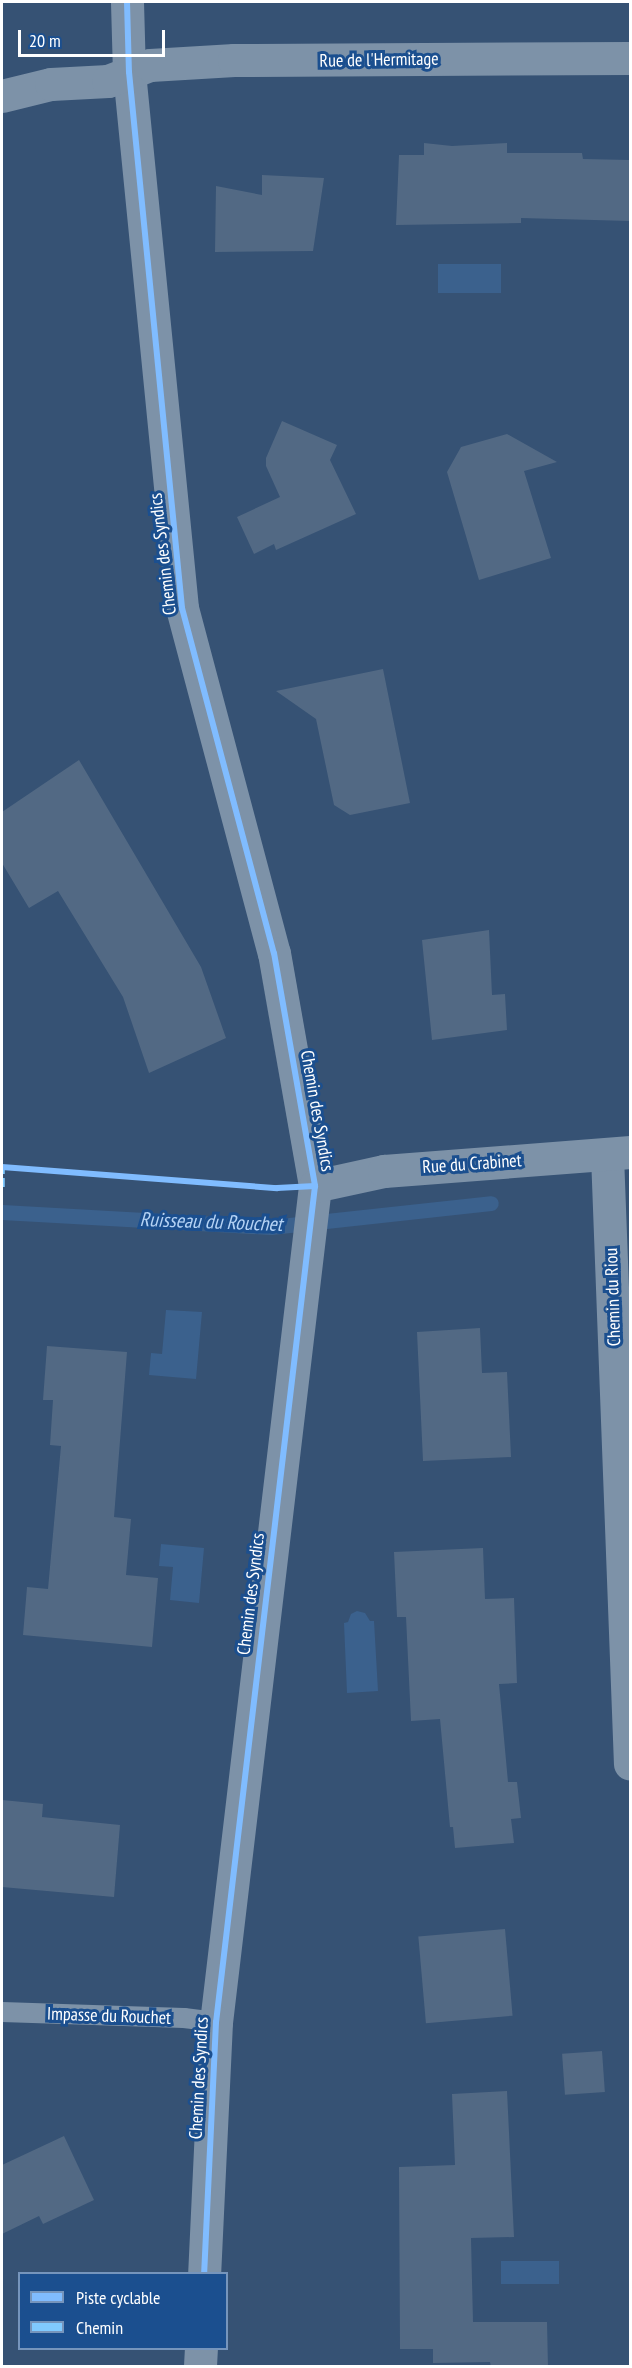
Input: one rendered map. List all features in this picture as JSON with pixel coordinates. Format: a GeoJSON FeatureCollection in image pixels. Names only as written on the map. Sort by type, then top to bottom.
{"type":"FeatureCollection","features":[{"type":"Feature","properties":{"kind":"street","name":"Chemin des Syndics"},"geometry":{"type":"LineString","coordinates":[[127,2],[129,72],[182,608],[274,953],[312,1210],[216,2022],[204,2272]]}},
{"type":"Feature","properties":{"kind":"street","name":"Rue de l'Hermitage"},"geometry":{"type":"LineString","coordinates":[[2,96],[51,84],[108,81],[150,65],[234,60],[630,58]]}},
{"type":"Feature","properties":{"kind":"street","name":"Rue du Crabinet"},"geometry":{"type":"LineString","coordinates":[[312,1210],[384,1171],[619,1154]]}},
{"type":"Feature","properties":{"kind":"street","name":"Chemin du Riou"},"geometry":{"type":"LineString","coordinates":[[619,1154],[630,1764]]}},
{"type":"Feature","properties":{"kind":"street"},"geometry":{"type":"LineString","coordinates":[[200,2367],[201,2350]]}},
{"type":"Feature","properties":{"kind":"lane","name":"Impasse du Rouchet"},"geometry":{"type":"LineString","coordinates":[[2,2012],[184,2018],[216,2022]]}},
{"type":"Feature","properties":{"kind":"water"},"geometry":{"type":"Polygon","coordinates":[[[438,264],[501,264],[501,293],[438,293],[438,264]]]}},
{"type":"Feature","properties":{"kind":"water"},"geometry":{"type":"Polygon","coordinates":[[[166,1310],[202,1312],[196,1379],[149,1375],[151,1353],[162,1354],[166,1310]]]}},
{"type":"Feature","properties":{"kind":"water"},"geometry":{"type":"Polygon","coordinates":[[[161,1544],[204,1548],[199,1603],[170,1600],[173,1567],[159,1566],[161,1544]]]}},
{"type":"Feature","properties":{"kind":"water"},"geometry":{"type":"Polygon","coordinates":[[[357,1611],[365,1613],[370,1621],[374,1621],[378,1691],[347,1693],[344,1623],[348,1622],[351,1614],[357,1611]]]}},
{"type":"Feature","properties":{"kind":"water"},"geometry":{"type":"Polygon","coordinates":[[[501,2261],[559,2261],[559,2284],[501,2284],[501,2261]]]}},
{"type":"Feature","properties":{"kind":"building"},"geometry":{"type":"Polygon","coordinates":[[[424,143],[452,146],[507,143],[507,153],[582,153],[583,159],[630,160],[630,221],[521,218],[521,223],[396,225],[399,155],[424,155],[424,143]]]}},
{"type":"Feature","properties":{"kind":"building"},"geometry":{"type":"Polygon","coordinates":[[[262,175],[324,178],[313,251],[215,252],[216,186],[262,195],[262,175]]]}},
{"type":"Feature","properties":{"kind":"building"},"geometry":{"type":"Polygon","coordinates":[[[282,421],[337,445],[330,460],[356,514],[276,550],[274,544],[254,554],[237,517],[280,497],[266,466],[266,458],[282,421]]]}},
{"type":"Feature","properties":{"kind":"building"},"geometry":{"type":"Polygon","coordinates":[[[507,434],[557,462],[524,471],[551,558],[479,580],[447,472],[461,447],[507,434]]]}},
{"type":"Feature","properties":{"kind":"building"},"geometry":{"type":"Polygon","coordinates":[[[383,669],[410,803],[350,815],[334,805],[316,719],[276,691],[383,669]]]}},
{"type":"Feature","properties":{"kind":"building"},"geometry":{"type":"Polygon","coordinates":[[[79,760],[201,967],[226,1038],[149,1073],[123,997],[58,891],[29,908],[2,863],[2,812],[79,760]]]}},
{"type":"Feature","properties":{"kind":"building"},"geometry":{"type":"Polygon","coordinates":[[[489,930],[492,995],[505,994],[507,1030],[432,1040],[422,940],[489,930]]]}},
{"type":"Feature","properties":{"kind":"building"},"geometry":{"type":"Polygon","coordinates":[[[480,1328],[482,1373],[507,1372],[511,1457],[423,1461],[417,1332],[480,1328]]]}},
{"type":"Feature","properties":{"kind":"building"},"geometry":{"type":"Polygon","coordinates":[[[47,1346],[127,1352],[114,1517],[131,1519],[126,1575],[158,1578],[152,1647],[23,1635],[27,1587],[48,1589],[61,1446],[50,1445],[53,1400],[43,1400],[47,1346]]]}},
{"type":"Feature","properties":{"kind":"building"},"geometry":{"type":"Polygon","coordinates":[[[483,1548],[485,1599],[514,1598],[517,1683],[499,1684],[508,1782],[517,1782],[521,1818],[511,1819],[514,1843],[455,1848],[453,1827],[450,1827],[440,1719],[411,1721],[406,1617],[397,1617],[394,1552],[483,1548]]]}},
{"type":"Feature","properties":{"kind":"building"},"geometry":{"type":"Polygon","coordinates":[[[2,1800],[43,1804],[42,1817],[120,1825],[114,1897],[2,1887],[2,1800]]]}},
{"type":"Feature","properties":{"kind":"building"},"geometry":{"type":"Polygon","coordinates":[[[505,1929],[513,2016],[426,2023],[418,1937],[505,1929]]]}},
{"type":"Feature","properties":{"kind":"building"},"geometry":{"type":"Polygon","coordinates":[[[602,2051],[605,2092],[565,2095],[562,2054],[602,2051]]]}},
{"type":"Feature","properties":{"kind":"building"},"geometry":{"type":"Polygon","coordinates":[[[507,2091],[514,2237],[471,2238],[473,2322],[547,2322],[548,2367],[491,2367],[490,2362],[433,2363],[433,2349],[400,2349],[399,2167],[455,2165],[452,2094],[507,2091]]]}},
{"type":"Feature","properties":{"kind":"building"},"geometry":{"type":"Polygon","coordinates":[[[64,2136],[94,2200],[43,2224],[39,2216],[2,2234],[2,2165],[64,2136]]]}},
{"type":"Feature","properties":{"kind":"waterway","name":"Ruisseau du Rouchet"},"geometry":{"type":"LineString","coordinates":[[2,1212],[271,1227],[491,1203]]}},
{"type":"Feature","properties":{"kind":"marked path"},"geometry":{"type":"LineString","coordinates":[[2,1167],[2,1187]]}},
{"type":"Feature","properties":{"kind":"cycle path"},"geometry":{"type":"LineString","coordinates":[[127,2],[129,72],[182,608],[274,953],[315,1186],[216,2022],[204,2272]]}},
{"type":"Feature","properties":{"kind":"cycle path"},"geometry":{"type":"LineString","coordinates":[[2,1167],[277,1188],[315,1186]]}}]}
